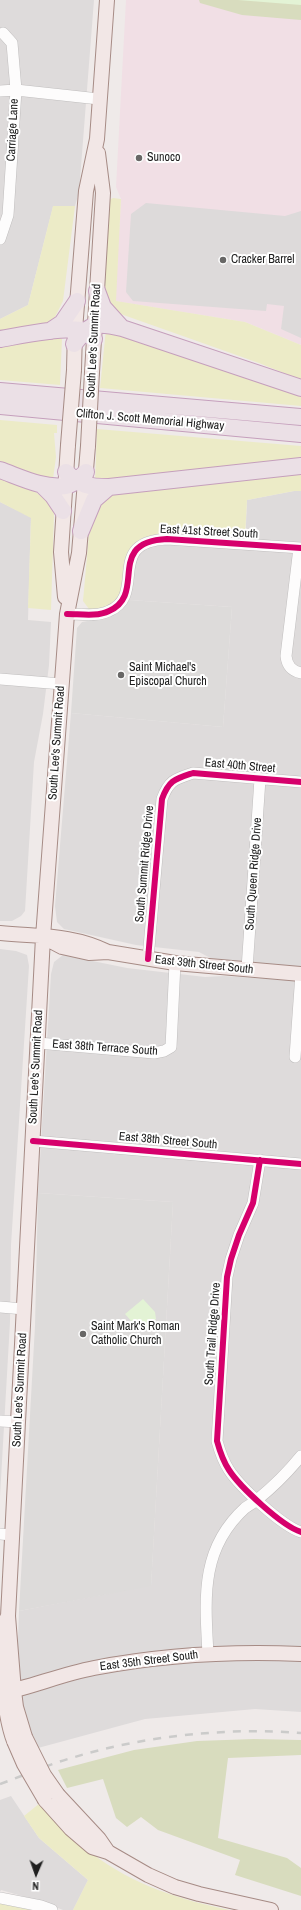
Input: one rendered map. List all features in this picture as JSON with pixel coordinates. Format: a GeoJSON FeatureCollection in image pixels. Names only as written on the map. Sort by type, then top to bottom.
{"type":"FeatureCollection","features":[{"type":"Feature","properties":{"kind":"highway"},"geometry":{"type":"LineString","coordinates":[[97,291],[103,307],[122,328]]}},
{"type":"Feature","properties":{"kind":"highway"},"geometry":{"type":"LineString","coordinates":[[50,331],[62,322],[77,302]]}},
{"type":"Feature","properties":{"kind":"highway"},"geometry":{"type":"LineString","coordinates":[[0,340],[50,331],[85,334],[107,324],[301,388]]}},
{"type":"Feature","properties":{"kind":"highway","name":"Clifton J. Scott Memorial Highway"},"geometry":{"type":"LineString","coordinates":[[0,390],[301,417]]}},
{"type":"Feature","properties":{"kind":"highway","name":"Clifton J. Scott Memorial Highway"},"geometry":{"type":"LineString","coordinates":[[0,406],[301,434]]}},
{"type":"Feature","properties":{"kind":"highway"},"geometry":{"type":"LineString","coordinates":[[42,485],[76,479],[109,487],[301,466]]}},
{"type":"Feature","properties":{"kind":"highway"},"geometry":{"type":"LineString","coordinates":[[0,470],[42,485],[53,496],[63,511]]}},
{"type":"Feature","properties":{"kind":"highway"},"geometry":{"type":"LineString","coordinates":[[81,531],[94,500],[109,487]]}},
{"type":"Feature","properties":{"kind":"main road","name":"South Lee's Summit Road"},"geometry":{"type":"LineString","coordinates":[[67,614],[61,552],[63,511],[88,446],[92,372],[77,302],[86,191],[97,139],[107,0]]}},
{"type":"Feature","properties":{"kind":"main road","name":"South Lee's Summit Road"},"geometry":{"type":"LineString","coordinates":[[97,139],[103,193],[97,291],[74,370],[68,445],[76,479],[81,531],[79,554],[67,614],[43,937],[18,1422],[6,1534],[8,1616],[0,1635],[8,1723],[20,1739],[24,1764],[52,1798],[71,1829],[92,1847],[108,1852],[148,1875],[176,1887],[271,1910]]}},
{"type":"Feature","properties":{"kind":"main road","name":"East 39th Street South"},"geometry":{"type":"LineString","coordinates":[[0,933],[43,937],[62,936],[84,941],[108,952],[175,963],[301,974]]}},
{"type":"Feature","properties":{"kind":"main road","name":"East 35th Street South"},"geometry":{"type":"LineString","coordinates":[[6,1693],[93,1668],[149,1659],[208,1654],[262,1652],[301,1654]]}},
{"type":"Feature","properties":{"kind":"street","name":"Carriage Lane"},"geometry":{"type":"LineString","coordinates":[[0,239],[8,215],[16,90],[12,43],[3,33]]}},
{"type":"Feature","properties":{"kind":"street"},"geometry":{"type":"LineString","coordinates":[[0,91],[16,90],[99,99]]}},
{"type":"Feature","properties":{"kind":"street","name":"East 41st Street South"},"geometry":{"type":"LineString","coordinates":[[67,614],[100,614],[110,611],[117,606],[126,591],[132,556],[139,545],[153,540],[167,539],[300,548]]}},
{"type":"Feature","properties":{"kind":"street"},"geometry":{"type":"LineString","coordinates":[[300,548],[286,656],[287,662],[292,670],[301,673]]}},
{"type":"Feature","properties":{"kind":"street"},"geometry":{"type":"LineString","coordinates":[[0,679],[62,684]]}},
{"type":"Feature","properties":{"kind":"street","name":"East 40th Street"},"geometry":{"type":"LineString","coordinates":[[178,778],[193,773],[301,782]]}},
{"type":"Feature","properties":{"kind":"street","name":"South Summit Ridge Drive"},"geometry":{"type":"LineString","coordinates":[[148,959],[162,799],[167,786],[178,778]]}},
{"type":"Feature","properties":{"kind":"street","name":"South Queen Ridge Drive"},"geometry":{"type":"LineString","coordinates":[[247,969],[260,778]]}},
{"type":"Feature","properties":{"kind":"street","name":"East 38th Terrace South"},"geometry":{"type":"LineString","coordinates":[[38,1043],[164,1052],[172,1047],[175,963]]}},
{"type":"Feature","properties":{"kind":"street"},"geometry":{"type":"LineString","coordinates":[[295,1057],[301,974]]}},
{"type":"Feature","properties":{"kind":"street","name":"East 38th Street South"},"geometry":{"type":"LineString","coordinates":[[33,1141],[301,1164]]}},
{"type":"Feature","properties":{"kind":"street","name":"South Trail Ridge Drive"},"geometry":{"type":"LineString","coordinates":[[260,1160],[253,1203],[239,1236],[231,1259],[227,1277],[217,1441],[221,1456],[230,1472],[279,1520],[301,1532]]}},
{"type":"Feature","properties":{"kind":"street"},"geometry":{"type":"LineString","coordinates":[[0,1307],[24,1309]]}},
{"type":"Feature","properties":{"kind":"street"},"geometry":{"type":"LineString","coordinates":[[0,1421],[18,1422]]}},
{"type":"Feature","properties":{"kind":"street"},"geometry":{"type":"LineString","coordinates":[[208,1654],[206,1599],[211,1559],[223,1534],[246,1508],[287,1473],[301,1456]]}},
{"type":"Feature","properties":{"kind":"street"},"geometry":{"type":"LineString","coordinates":[[0,1898],[41,1906],[52,1910]]}},
{"type":"Feature","properties":{"kind":"shaded area"},"geometry":{"type":"Polygon","coordinates":[[[0,0],[94,0],[79,192],[75,206],[53,207],[28,305],[0,319],[0,0]]]}},
{"type":"Feature","properties":{"kind":"shaded area"},"geometry":{"type":"Polygon","coordinates":[[[126,0],[238,0],[301,5],[301,345],[245,322],[115,301],[121,199],[116,187],[126,0]]]}},
{"type":"Feature","properties":{"kind":"shaded area"},"geometry":{"type":"Polygon","coordinates":[[[146,203],[285,216],[301,211],[301,338],[281,329],[284,306],[267,304],[266,311],[133,301],[126,292],[131,214],[146,203]]]}},
{"type":"Feature","properties":{"kind":"shaded area"},"geometry":{"type":"Polygon","coordinates":[[[301,491],[301,967],[214,960],[199,952],[136,945],[64,929],[57,922],[55,906],[71,713],[223,727],[232,607],[129,600],[135,556],[142,549],[157,545],[189,544],[245,547],[247,500],[301,491]]]}},
{"type":"Feature","properties":{"kind":"shaded area"},"geometry":{"type":"Polygon","coordinates":[[[0,502],[31,517],[28,620],[51,622],[49,665],[43,714],[34,762],[25,911],[21,916],[12,921],[0,921],[0,502]]]}},
{"type":"Feature","properties":{"kind":"shaded area"},"geometry":{"type":"Polygon","coordinates":[[[129,600],[232,607],[223,727],[71,713],[77,628],[82,622],[110,617],[121,610],[129,600]]]}},
{"type":"Feature","properties":{"kind":"shaded area"},"geometry":{"type":"Polygon","coordinates":[[[0,949],[16,951],[27,955],[29,966],[11,1245],[10,1322],[0,1496],[0,949]]]}},
{"type":"Feature","properties":{"kind":"shaded area"},"geometry":{"type":"Polygon","coordinates":[[[63,955],[127,968],[205,977],[223,976],[301,981],[301,1712],[255,1709],[145,1719],[38,1748],[27,1723],[20,1694],[17,1664],[19,1611],[151,1585],[173,1202],[38,1193],[51,974],[54,962],[63,955]]]}},
{"type":"Feature","properties":{"kind":"shaded area"},"geometry":{"type":"Polygon","coordinates":[[[38,1193],[173,1202],[151,1586],[19,1611],[35,1326],[38,1193]]]}},
{"type":"Feature","properties":{"kind":"shaded area"},"geometry":{"type":"Polygon","coordinates":[[[11,1796],[39,1838],[88,1880],[73,1910],[63,1910],[43,1902],[1,1890],[0,1892],[0,1800],[11,1796]]]}},
{"type":"Feature","properties":{"kind":"green space"},"geometry":{"type":"Polygon","coordinates":[[[199,0],[301,0],[301,20],[242,15],[200,3],[199,0]]]}},
{"type":"Feature","properties":{"kind":"green space"},"geometry":{"type":"Polygon","coordinates":[[[238,0],[301,0],[301,5],[238,0]]]}},
{"type":"Feature","properties":{"kind":"green space"},"geometry":{"type":"Polygon","coordinates":[[[113,198],[121,199],[116,301],[245,322],[301,345],[301,380],[259,363],[115,312],[109,304],[105,290],[109,200],[113,198]]]}},
{"type":"Feature","properties":{"kind":"green space"},"geometry":{"type":"Polygon","coordinates":[[[53,206],[75,206],[63,301],[54,319],[48,323],[0,335],[0,319],[28,305],[53,206]]]}},
{"type":"Feature","properties":{"kind":"green space"},"geometry":{"type":"Polygon","coordinates":[[[106,329],[301,395],[301,406],[100,388],[106,329]]]}},
{"type":"Feature","properties":{"kind":"green space"},"geometry":{"type":"Polygon","coordinates":[[[47,337],[60,337],[62,339],[60,385],[0,380],[0,347],[47,337]]]}},
{"type":"Feature","properties":{"kind":"green space"},"geometry":{"type":"Polygon","coordinates":[[[0,420],[57,425],[57,433],[54,433],[56,457],[53,479],[50,480],[0,464],[0,420]]]}},
{"type":"Feature","properties":{"kind":"green space"},"geometry":{"type":"Polygon","coordinates":[[[97,429],[301,446],[301,461],[95,482],[97,429]]]}},
{"type":"Feature","properties":{"kind":"green space"},"geometry":{"type":"Polygon","coordinates":[[[301,473],[301,491],[247,500],[245,537],[173,534],[146,537],[139,540],[133,548],[120,594],[113,603],[104,609],[89,609],[83,601],[90,523],[105,496],[116,493],[301,473]]]}},
{"type":"Feature","properties":{"kind":"green space"},"geometry":{"type":"Polygon","coordinates":[[[0,478],[32,489],[52,505],[54,513],[51,610],[28,608],[31,518],[0,502],[0,478]]]}},
{"type":"Feature","properties":{"kind":"green space"},"geometry":{"type":"Polygon","coordinates":[[[143,1299],[155,1312],[156,1319],[144,1331],[135,1320],[132,1322],[125,1314],[143,1299]]]}},
{"type":"Feature","properties":{"kind":"green space"},"geometry":{"type":"Polygon","coordinates":[[[254,1739],[301,1740],[301,1755],[228,1758],[218,1838],[287,1858],[301,1868],[301,1896],[235,1875],[240,1860],[158,1830],[141,1817],[127,1827],[116,1818],[103,1779],[67,1788],[58,1770],[134,1750],[197,1741],[254,1739]]]}},
{"type":"Feature","properties":{"kind":"green space"},"geometry":{"type":"Polygon","coordinates":[[[40,1803],[72,1836],[108,1865],[141,1883],[158,1890],[230,1910],[73,1910],[88,1880],[39,1838],[24,1816],[40,1803]]]}},
{"type":"Feature","properties":{"kind":"green space"},"geometry":{"type":"Polygon","coordinates":[[[0,1901],[38,1910],[0,1910],[0,1901]]]}},
{"type":"Feature","properties":{"kind":"railway"},"geometry":{"type":"LineString","coordinates":[[0,1784],[46,1766],[75,1757],[101,1750],[158,1739],[216,1732],[274,1731],[301,1733]]}},
{"type":"Feature","properties":{"kind":"cycle path"},"geometry":{"type":"LineString","coordinates":[[67,614],[88,615],[104,613],[120,603],[126,593],[131,559],[137,549],[148,542],[167,539],[301,548]]}},
{"type":"Feature","properties":{"kind":"cycle path"},"geometry":{"type":"LineString","coordinates":[[148,959],[162,799],[170,784],[177,779],[193,773],[301,782]]}},
{"type":"Feature","properties":{"kind":"cycle path"},"geometry":{"type":"LineString","coordinates":[[33,1141],[301,1164]]}},
{"type":"Feature","properties":{"kind":"cycle path"},"geometry":{"type":"LineString","coordinates":[[260,1160],[253,1203],[239,1235],[227,1277],[217,1441],[227,1467],[242,1486],[283,1522],[301,1532]]}},
{"type":"Feature","properties":{"kind":"place","name":"Sunoco"},"geometry":{"type":"Point","coordinates":[139,158]}},
{"type":"Feature","properties":{"kind":"place","name":"Cracker Barrel"},"geometry":{"type":"Point","coordinates":[223,260]}},
{"type":"Feature","properties":{"kind":"place","name":"Saint Michael's Episcopal Church"},"geometry":{"type":"Point","coordinates":[121,675]}},
{"type":"Feature","properties":{"kind":"place","name":"Saint Mark's Roman Catholic Church"},"geometry":{"type":"Point","coordinates":[83,1334]}}]}
